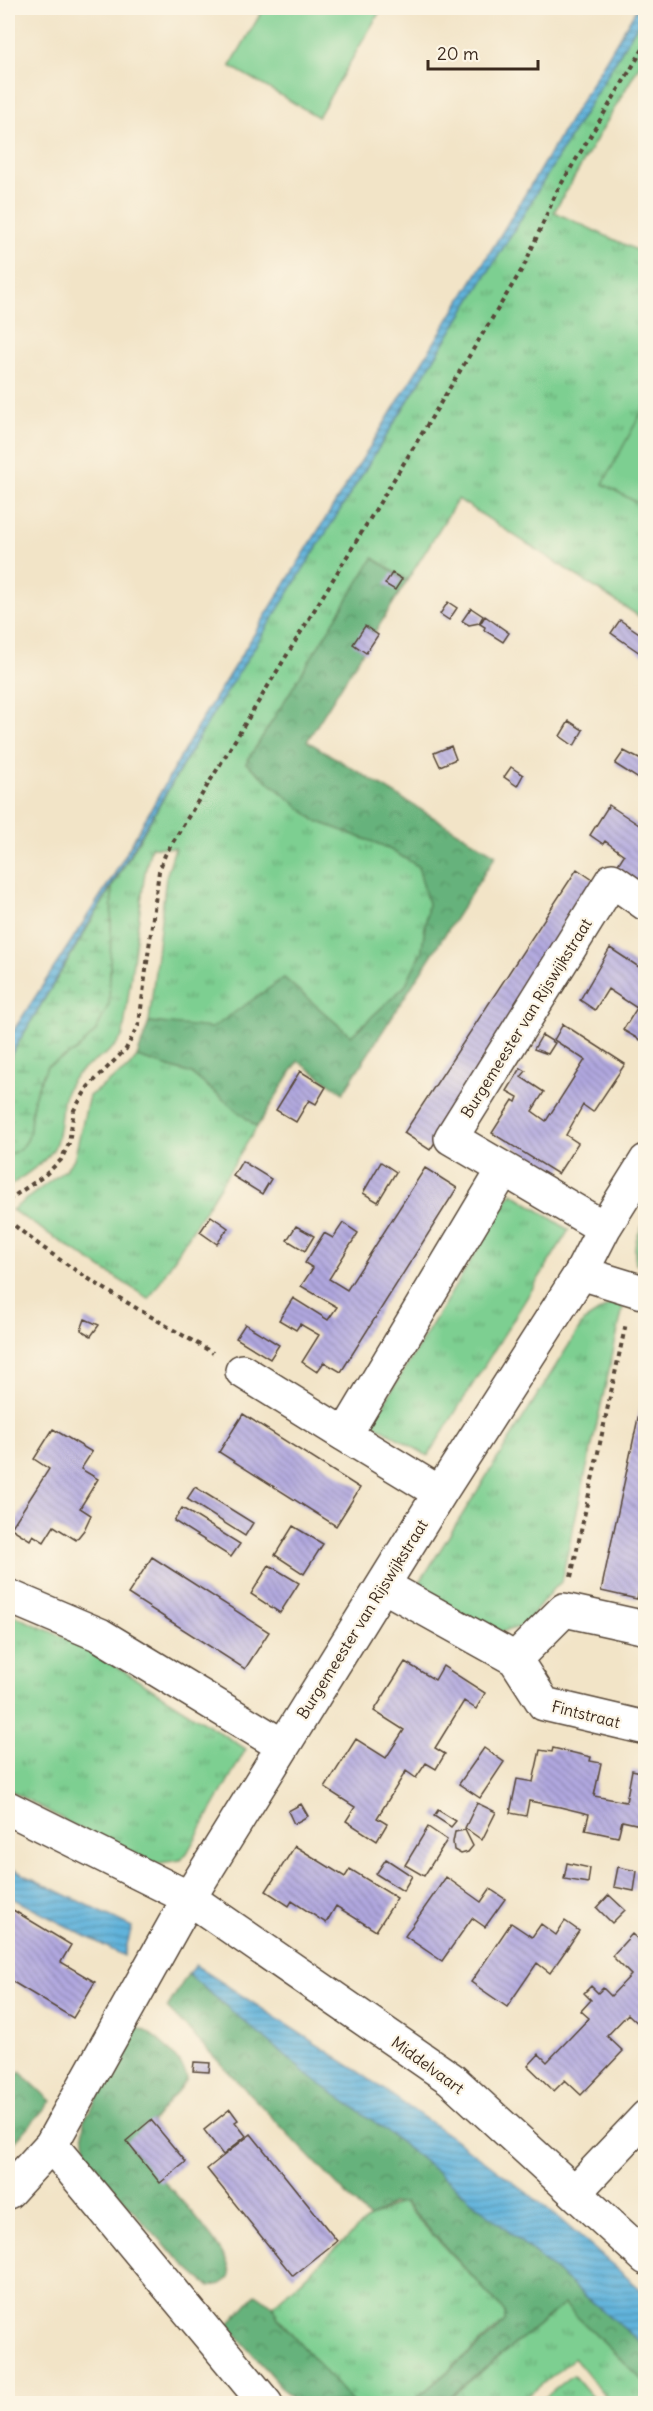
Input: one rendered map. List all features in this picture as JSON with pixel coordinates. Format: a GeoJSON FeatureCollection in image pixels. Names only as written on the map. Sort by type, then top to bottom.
{"type":"FeatureCollection","features":[{"type":"Feature","properties":{"kind":"street","name":"Burgemeester van Rijswijkstraat"},"geometry":{"type":"LineString","coordinates":[[604,1228],[451,1138],[612,880],[645,904]]}},
{"type":"Feature","properties":{"kind":"street","name":"Burgemeester van Rijswijkstraat"},"geometry":{"type":"LineString","coordinates":[[189,1898],[440,1493],[581,1273],[604,1228],[645,1161]]}},
{"type":"Feature","properties":{"kind":"street"},"geometry":{"type":"LineString","coordinates":[[345,1435],[504,1169]]}},
{"type":"Feature","properties":{"kind":"street"},"geometry":{"type":"LineString","coordinates":[[581,1273],[639,1292]]}},
{"type":"Feature","properties":{"kind":"street"},"geometry":{"type":"LineString","coordinates":[[242,1371],[440,1493]]}},
{"type":"Feature","properties":{"kind":"street","name":"Fintstraat"},"geometry":{"type":"LineString","coordinates":[[384,1586],[514,1659],[544,1704],[645,1728]]}},
{"type":"Feature","properties":{"kind":"street"},"geometry":{"type":"LineString","coordinates":[[8,1596],[100,1635],[283,1746]]}},
{"type":"Feature","properties":{"kind":"street"},"geometry":{"type":"LineString","coordinates":[[514,1659],[564,1610],[645,1628]]}},
{"type":"Feature","properties":{"kind":"street","name":"Middelvaart"},"geometry":{"type":"LineString","coordinates":[[8,1808],[189,1898],[451,2079],[645,2258]]}},
{"type":"Feature","properties":{"kind":"street"},"geometry":{"type":"LineString","coordinates":[[8,2192],[51,2145],[189,1898]]}},
{"type":"Feature","properties":{"kind":"street"},"geometry":{"type":"LineString","coordinates":[[575,2192],[645,2117]]}},
{"type":"Feature","properties":{"kind":"street"},"geometry":{"type":"LineString","coordinates":[[51,2145],[266,2403]]}},
{"type":"Feature","properties":{"kind":"path"},"geometry":{"type":"LineString","coordinates":[[8,1200],[44,1176],[61,1160],[69,1143],[74,1110],[88,1087],[126,1049],[139,1024],[159,871],[165,855],[524,266],[557,190],[645,44]]}},
{"type":"Feature","properties":{"kind":"path"},"geometry":{"type":"LineString","coordinates":[[8,1220],[25,1234],[129,1303],[242,1371]]}},
{"type":"Feature","properties":{"kind":"path"},"geometry":{"type":"LineString","coordinates":[[564,1610],[639,1292]]}},
{"type":"Feature","properties":{"kind":"green space"},"geometry":{"type":"Polygon","coordinates":[[[264,8],[382,8],[318,117],[230,66],[264,8]]]}},
{"type":"Feature","properties":{"kind":"green space"},"geometry":{"type":"Polygon","coordinates":[[[645,12],[645,56],[554,212],[645,254],[645,406],[603,484],[645,507],[645,620],[458,499],[407,581],[374,558],[246,763],[316,821],[384,846],[418,866],[428,903],[422,950],[405,986],[351,1036],[284,978],[212,1029],[149,1022],[166,877],[175,848],[151,847],[145,872],[123,1035],[111,1049],[74,1077],[69,1085],[63,1100],[57,1141],[51,1153],[8,1187],[8,1155],[27,1140],[34,1098],[47,1066],[76,1051],[95,1032],[109,1004],[112,887],[208,722],[508,240],[645,12]]]}},
{"type":"Feature","properties":{"kind":"green space"},"geometry":{"type":"Polygon","coordinates":[[[645,406],[645,507],[603,484],[645,406]]]}},
{"type":"Feature","properties":{"kind":"green space"},"geometry":{"type":"Polygon","coordinates":[[[373,558],[407,581],[307,741],[496,855],[343,1093],[298,1061],[257,1127],[192,1074],[137,1057],[149,1022],[212,1028],[284,978],[351,1036],[405,986],[422,950],[428,903],[418,866],[384,846],[316,821],[246,763],[373,558]]]}},
{"type":"Feature","properties":{"kind":"green space"},"geometry":{"type":"Polygon","coordinates":[[[112,887],[109,1004],[95,1032],[76,1051],[47,1066],[34,1098],[27,1140],[8,1155],[8,1060],[112,887]]]}},
{"type":"Feature","properties":{"kind":"green space"},"geometry":{"type":"Polygon","coordinates":[[[137,1057],[192,1074],[257,1127],[149,1299],[12,1210],[65,1170],[74,1159],[89,1096],[129,1067],[137,1057]]]}},
{"type":"Feature","properties":{"kind":"green space"},"geometry":{"type":"Polygon","coordinates":[[[512,1193],[569,1230],[428,1456],[372,1423],[512,1193]]]}},
{"type":"Feature","properties":{"kind":"green space"},"geometry":{"type":"Polygon","coordinates":[[[645,1221],[645,1267],[636,1264],[635,1246],[645,1221]]]}},
{"type":"Feature","properties":{"kind":"green space"},"geometry":{"type":"Polygon","coordinates":[[[611,1304],[618,1304],[623,1308],[561,1582],[524,1626],[501,1632],[415,1590],[584,1321],[611,1304]]]}},
{"type":"Feature","properties":{"kind":"green space"},"geometry":{"type":"Polygon","coordinates":[[[8,1613],[84,1646],[246,1749],[187,1853],[180,1860],[146,1865],[8,1789],[8,1613]]]}},
{"type":"Feature","properties":{"kind":"green space"},"geometry":{"type":"Polygon","coordinates":[[[188,1974],[310,2077],[379,2125],[441,2175],[645,2346],[645,2383],[564,2304],[442,2403],[411,2403],[497,2330],[505,2321],[505,2312],[405,2203],[392,2204],[369,2218],[167,2008],[188,1974]]]}},
{"type":"Feature","properties":{"kind":"green space"},"geometry":{"type":"Polygon","coordinates":[[[133,2027],[148,2033],[166,2047],[181,2064],[187,2079],[131,2148],[191,2211],[220,2250],[228,2266],[230,2278],[221,2284],[210,2286],[182,2262],[125,2202],[87,2151],[84,2119],[91,2110],[133,2027]]]}},
{"type":"Feature","properties":{"kind":"green space"},"geometry":{"type":"Polygon","coordinates":[[[20,2072],[51,2101],[8,2150],[8,2082],[20,2072]]]}},
{"type":"Feature","properties":{"kind":"green space"},"geometry":{"type":"Polygon","coordinates":[[[402,2202],[505,2312],[505,2321],[411,2403],[353,2404],[278,2318],[273,2306],[369,2218],[402,2202]]]}},
{"type":"Feature","properties":{"kind":"green space"},"geometry":{"type":"Polygon","coordinates":[[[256,2294],[273,2306],[278,2318],[353,2403],[295,2403],[228,2325],[256,2294]]]}},
{"type":"Feature","properties":{"kind":"green space"},"geometry":{"type":"Polygon","coordinates":[[[564,2304],[645,2383],[645,2403],[611,2403],[574,2358],[519,2403],[442,2404],[564,2304]]]}},
{"type":"Feature","properties":{"kind":"green space"},"geometry":{"type":"Polygon","coordinates":[[[573,2375],[597,2403],[538,2403],[573,2375]]]}},
{"type":"Feature","properties":{"kind":"water"},"geometry":{"type":"Polygon","coordinates":[[[637,8],[645,8],[645,12],[508,240],[208,722],[8,1060],[8,1039],[112,878],[203,717],[503,231],[637,8]]]}},
{"type":"Feature","properties":{"kind":"water"},"geometry":{"type":"Polygon","coordinates":[[[8,1867],[132,1927],[124,1956],[8,1896],[8,1867]]]}},
{"type":"Feature","properties":{"kind":"water"},"geometry":{"type":"Polygon","coordinates":[[[195,1965],[356,2070],[484,2160],[547,2208],[645,2293],[645,2346],[441,2175],[379,2125],[310,2077],[188,1974],[195,1965]]]}},
{"type":"Feature","properties":{"kind":"building"},"geometry":{"type":"Polygon","coordinates":[[[392,573],[402,579],[395,590],[385,584],[392,573]]]}},
{"type":"Feature","properties":{"kind":"building"},"geometry":{"type":"Polygon","coordinates":[[[448,602],[457,608],[449,620],[440,614],[448,602]]]}},
{"type":"Feature","properties":{"kind":"building"},"geometry":{"type":"Polygon","coordinates":[[[471,608],[483,616],[479,623],[469,625],[462,621],[471,608]]]}},
{"type":"Feature","properties":{"kind":"building"},"geometry":{"type":"Polygon","coordinates":[[[485,616],[509,633],[503,642],[484,630],[485,627],[480,624],[485,616]]]}},
{"type":"Feature","properties":{"kind":"building"},"geometry":{"type":"Polygon","coordinates":[[[620,620],[645,637],[643,655],[611,633],[620,620]]]}},
{"type":"Feature","properties":{"kind":"building"},"geometry":{"type":"Polygon","coordinates":[[[365,626],[378,635],[366,653],[353,644],[365,626]]]}},
{"type":"Feature","properties":{"kind":"building"},"geometry":{"type":"Polygon","coordinates":[[[569,721],[583,730],[574,746],[560,736],[569,721]]]}},
{"type":"Feature","properties":{"kind":"building"},"geometry":{"type":"Polygon","coordinates":[[[451,746],[456,759],[440,766],[434,753],[451,746]]]}},
{"type":"Feature","properties":{"kind":"building"},"geometry":{"type":"Polygon","coordinates":[[[624,751],[645,762],[645,783],[615,764],[624,751]]]}},
{"type":"Feature","properties":{"kind":"building"},"geometry":{"type":"Polygon","coordinates":[[[511,767],[523,775],[517,786],[504,777],[511,767]]]}},
{"type":"Feature","properties":{"kind":"building"},"geometry":{"type":"Polygon","coordinates":[[[609,805],[642,827],[645,821],[645,891],[613,872],[624,855],[605,841],[603,844],[590,835],[609,805]]]}},
{"type":"Feature","properties":{"kind":"building"},"geometry":{"type":"Polygon","coordinates":[[[577,869],[603,887],[430,1150],[404,1133],[577,869]]]}},
{"type":"Feature","properties":{"kind":"building"},"geometry":{"type":"Polygon","coordinates":[[[610,948],[645,971],[645,1031],[640,1040],[623,1030],[637,1008],[608,989],[595,1010],[580,1000],[610,948]]]}},
{"type":"Feature","properties":{"kind":"building"},"geometry":{"type":"Polygon","coordinates":[[[563,1024],[625,1064],[593,1112],[583,1105],[566,1135],[578,1143],[558,1174],[492,1133],[513,1100],[516,1102],[518,1097],[507,1091],[521,1068],[526,1071],[521,1077],[544,1092],[532,1111],[546,1121],[585,1060],[554,1040],[563,1024]]]}},
{"type":"Feature","properties":{"kind":"building"},"geometry":{"type":"Polygon","coordinates":[[[542,1035],[555,1043],[548,1054],[534,1049],[542,1035]]]}},
{"type":"Feature","properties":{"kind":"building"},"geometry":{"type":"Polygon","coordinates":[[[300,1071],[326,1087],[316,1104],[309,1100],[296,1122],[276,1110],[300,1071]]]}},
{"type":"Feature","properties":{"kind":"building"},"geometry":{"type":"Polygon","coordinates":[[[242,1161],[271,1179],[262,1194],[233,1176],[242,1161]]]}},
{"type":"Feature","properties":{"kind":"building"},"geometry":{"type":"Polygon","coordinates":[[[381,1162],[396,1172],[378,1202],[363,1193],[381,1162]]]}},
{"type":"Feature","properties":{"kind":"building"},"geometry":{"type":"Polygon","coordinates":[[[425,1168],[457,1188],[341,1372],[324,1362],[317,1372],[302,1362],[319,1335],[300,1324],[296,1330],[279,1320],[293,1298],[328,1320],[337,1307],[301,1286],[313,1268],[305,1263],[324,1233],[333,1238],[343,1223],[358,1233],[329,1279],[347,1290],[425,1168]]]}},
{"type":"Feature","properties":{"kind":"building"},"geometry":{"type":"Polygon","coordinates":[[[211,1216],[228,1228],[217,1244],[200,1232],[211,1216]]]}},
{"type":"Feature","properties":{"kind":"building"},"geometry":{"type":"Polygon","coordinates":[[[296,1226],[314,1236],[305,1251],[287,1240],[296,1226]]]}},
{"type":"Feature","properties":{"kind":"building"},"geometry":{"type":"Polygon","coordinates":[[[85,1319],[99,1325],[91,1336],[81,1330],[85,1319]]]}},
{"type":"Feature","properties":{"kind":"building"},"geometry":{"type":"Polygon","coordinates":[[[245,1324],[279,1345],[270,1359],[236,1338],[245,1324]]]}},
{"type":"Feature","properties":{"kind":"building"},"geometry":{"type":"Polygon","coordinates":[[[644,1390],[645,1565],[637,1599],[601,1591],[644,1390]]]}},
{"type":"Feature","properties":{"kind":"building"},"geometry":{"type":"Polygon","coordinates":[[[243,1414],[360,1488],[336,1526],[219,1452],[243,1414]]]}},
{"type":"Feature","properties":{"kind":"building"},"geometry":{"type":"Polygon","coordinates":[[[53,1429],[92,1452],[81,1469],[98,1479],[80,1508],[91,1515],[76,1540],[54,1526],[44,1542],[33,1535],[30,1540],[11,1528],[49,1469],[34,1459],[53,1429]]]}},
{"type":"Feature","properties":{"kind":"building"},"geometry":{"type":"Polygon","coordinates":[[[195,1487],[253,1523],[245,1536],[187,1499],[195,1487]]]}},
{"type":"Feature","properties":{"kind":"building"},"geometry":{"type":"Polygon","coordinates":[[[182,1508],[240,1544],[231,1557],[174,1521],[182,1508]]]}},
{"type":"Feature","properties":{"kind":"building"},"geometry":{"type":"Polygon","coordinates":[[[293,1526],[323,1544],[304,1574],[275,1555],[293,1526]]]}},
{"type":"Feature","properties":{"kind":"building"},"geometry":{"type":"Polygon","coordinates":[[[152,1557],[269,1632],[245,1669],[128,1594],[152,1557]]]}},
{"type":"Feature","properties":{"kind":"building"},"geometry":{"type":"Polygon","coordinates":[[[269,1565],[299,1583],[280,1613],[251,1594],[269,1565]]]}},
{"type":"Feature","properties":{"kind":"building"},"geometry":{"type":"Polygon","coordinates":[[[405,1662],[435,1680],[443,1666],[485,1693],[476,1709],[464,1701],[435,1748],[445,1754],[436,1769],[426,1763],[416,1778],[406,1771],[377,1818],[387,1824],[377,1841],[346,1821],[355,1807],[325,1788],[356,1739],[386,1758],[404,1730],[374,1711],[405,1662]]]}},
{"type":"Feature","properties":{"kind":"building"},"geometry":{"type":"Polygon","coordinates":[[[484,1748],[504,1762],[480,1798],[459,1784],[484,1748]]]}},
{"type":"Feature","properties":{"kind":"building"},"geometry":{"type":"Polygon","coordinates":[[[553,1748],[591,1757],[590,1761],[601,1763],[594,1796],[626,1802],[632,1770],[645,1773],[645,1826],[622,1821],[618,1837],[585,1830],[589,1814],[529,1801],[526,1816],[510,1813],[517,1779],[533,1782],[540,1750],[552,1752],[553,1748]]]}},
{"type":"Feature","properties":{"kind":"building"},"geometry":{"type":"Polygon","coordinates":[[[477,1803],[496,1812],[482,1840],[465,1828],[477,1803]]]}},
{"type":"Feature","properties":{"kind":"building"},"geometry":{"type":"Polygon","coordinates":[[[301,1804],[308,1816],[294,1824],[288,1811],[301,1804]]]}},
{"type":"Feature","properties":{"kind":"building"},"geometry":{"type":"Polygon","coordinates":[[[438,1810],[456,1821],[451,1827],[434,1816],[438,1810]]]}},
{"type":"Feature","properties":{"kind":"building"},"geometry":{"type":"Polygon","coordinates":[[[428,1827],[447,1840],[424,1876],[405,1865],[428,1827]]]}},
{"type":"Feature","properties":{"kind":"building"},"geometry":{"type":"Polygon","coordinates":[[[465,1830],[473,1846],[468,1852],[461,1854],[454,1850],[453,1842],[455,1832],[465,1830]]]}},
{"type":"Feature","properties":{"kind":"building"},"geometry":{"type":"Polygon","coordinates":[[[295,1846],[345,1877],[350,1869],[397,1898],[376,1931],[336,1906],[326,1923],[292,1901],[289,1906],[266,1891],[295,1846]]]}},
{"type":"Feature","properties":{"kind":"building"},"geometry":{"type":"Polygon","coordinates":[[[386,1859],[412,1876],[403,1891],[376,1874],[386,1859]]]}},
{"type":"Feature","properties":{"kind":"building"},"geometry":{"type":"Polygon","coordinates":[[[567,1863],[590,1868],[588,1883],[564,1879],[567,1863]]]}},
{"type":"Feature","properties":{"kind":"building"},"geometry":{"type":"Polygon","coordinates":[[[618,1867],[637,1871],[634,1891],[614,1887],[618,1867]]]}},
{"type":"Feature","properties":{"kind":"building"},"geometry":{"type":"Polygon","coordinates":[[[446,1877],[481,1902],[490,1889],[505,1899],[485,1927],[472,1918],[442,1961],[405,1936],[446,1877]]]}},
{"type":"Feature","properties":{"kind":"building"},"geometry":{"type":"Polygon","coordinates":[[[609,1895],[625,1910],[612,1923],[597,1908],[609,1895]]]}},
{"type":"Feature","properties":{"kind":"building"},"geometry":{"type":"Polygon","coordinates":[[[8,1907],[71,1945],[61,1962],[95,1982],[73,2018],[8,1979],[8,1907]]]}},
{"type":"Feature","properties":{"kind":"building"},"geometry":{"type":"Polygon","coordinates":[[[565,1921],[579,1931],[550,1973],[537,1963],[507,2007],[471,1982],[511,1923],[532,1937],[541,1924],[556,1935],[565,1921]]]}},
{"type":"Feature","properties":{"kind":"building"},"geometry":{"type":"Polygon","coordinates":[[[632,1934],[642,1943],[645,1940],[645,2027],[644,2029],[628,2014],[607,2036],[623,2051],[581,2095],[565,2080],[554,2091],[528,2066],[539,2054],[547,2062],[589,2018],[581,2011],[591,2000],[584,1993],[591,1986],[598,1993],[603,1988],[611,1996],[631,1975],[612,1956],[632,1934]]]}},
{"type":"Feature","properties":{"kind":"building"},"geometry":{"type":"Polygon","coordinates":[[[194,2062],[210,2063],[209,2072],[193,2071],[194,2062]]]}},
{"type":"Feature","properties":{"kind":"building"},"geometry":{"type":"Polygon","coordinates":[[[230,2109],[238,2120],[235,2122],[246,2136],[223,2155],[204,2130],[230,2109]]]}},
{"type":"Feature","properties":{"kind":"building"},"geometry":{"type":"Polygon","coordinates":[[[151,2120],[186,2162],[160,2183],[126,2141],[151,2120]]]}},
{"type":"Feature","properties":{"kind":"building"},"geometry":{"type":"Polygon","coordinates":[[[251,2134],[337,2241],[293,2276],[207,2169],[251,2134]]]}}]}
